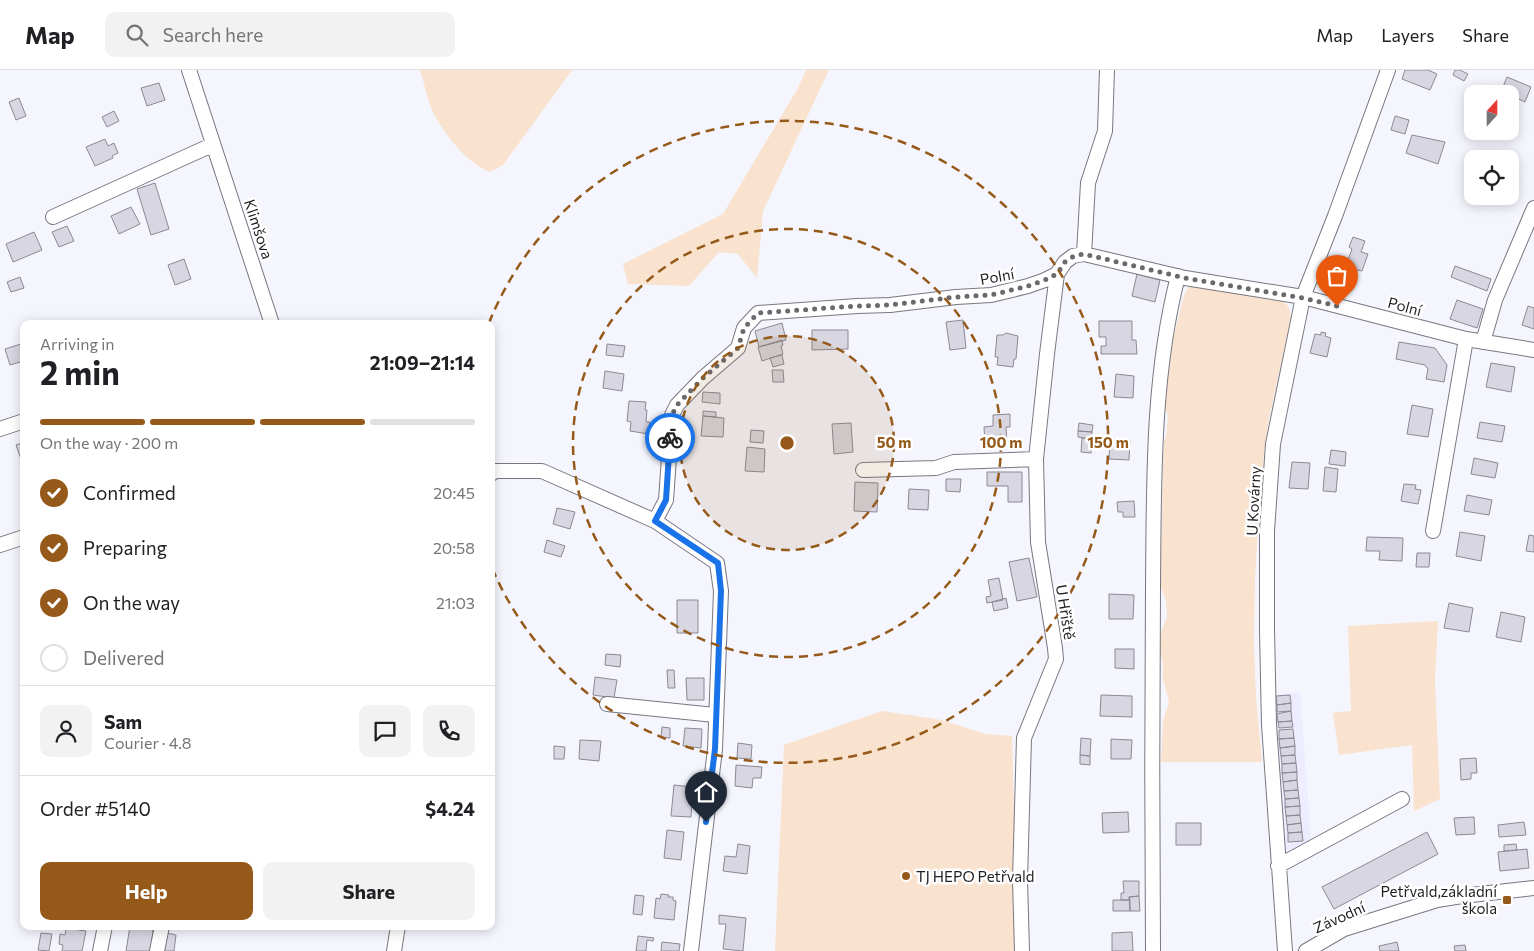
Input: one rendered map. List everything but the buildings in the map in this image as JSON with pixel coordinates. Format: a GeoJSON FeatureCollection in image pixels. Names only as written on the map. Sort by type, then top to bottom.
{"type":"FeatureCollection","features":[{"type":"Feature","properties":{"kind":"street","name":"Klimšova"},"geometry":{"type":"LineString","coordinates":[[189,70],[212,145],[228,184],[271,320]]}},
{"type":"Feature","properties":{"kind":"street"},"geometry":{"type":"LineString","coordinates":[[1084,254],[1088,183],[1105,131],[1107,70]]}},
{"type":"Feature","properties":{"kind":"street","name":"U Kovárny"},"geometry":{"type":"LineString","coordinates":[[1285,951],[1269,725],[1267,531],[1273,444],[1303,298],[1388,70]]}},
{"type":"Feature","properties":{"kind":"street"},"geometry":{"type":"LineString","coordinates":[[53,217],[212,145]]}},
{"type":"Feature","properties":{"kind":"street"},"geometry":{"type":"LineString","coordinates":[[1483,342],[1495,300],[1534,208]]}},
{"type":"Feature","properties":{"kind":"street","name":"Polní"},"geometry":{"type":"LineString","coordinates":[[655,521],[666,500],[672,415],[677,405],[703,378],[738,348],[744,328],[758,313],[890,305],[991,295],[1028,286],[1057,274],[1065,262],[1074,256],[1084,254],[1178,276],[1303,298],[1466,339],[1534,350]]}},
{"type":"Feature","properties":{"kind":"street","name":"U Hřiště"},"geometry":{"type":"LineString","coordinates":[[1022,951],[1020,880],[1024,738],[1056,659],[1038,542],[1036,459],[1057,274]]}},
{"type":"Feature","properties":{"kind":"street"},"geometry":{"type":"LineString","coordinates":[[1153,951],[1152,673],[1154,489],[1161,360],[1178,276]]}},
{"type":"Feature","properties":{"kind":"street"},"geometry":{"type":"LineString","coordinates":[[1434,532],[1466,339]]}},
{"type":"Feature","properties":{"kind":"street"},"geometry":{"type":"LineString","coordinates":[[0,429],[20,422]]}},
{"type":"Feature","properties":{"kind":"street"},"geometry":{"type":"LineString","coordinates":[[863,470],[936,468],[954,462],[1036,459]]}},
{"type":"Feature","properties":{"kind":"street"},"geometry":{"type":"LineString","coordinates":[[495,472],[542,471],[655,521],[718,563],[721,591],[715,749],[691,951]]}},
{"type":"Feature","properties":{"kind":"street"},"geometry":{"type":"LineString","coordinates":[[0,545],[20,538]]}},
{"type":"Feature","properties":{"kind":"street"},"geometry":{"type":"LineString","coordinates":[[607,704],[715,715]]}},
{"type":"Feature","properties":{"kind":"street"},"geometry":{"type":"LineString","coordinates":[[1278,866],[1402,799]]}},
{"type":"Feature","properties":{"kind":"street","name":"Závodní"},"geometry":{"type":"LineString","coordinates":[[1306,951],[1344,929],[1438,900],[1534,888]]}},
{"type":"Feature","properties":{"kind":"street"},"geometry":{"type":"LineString","coordinates":[[100,951],[104,930]]}},
{"type":"Feature","properties":{"kind":"street"},"geometry":{"type":"LineString","coordinates":[[157,951],[161,930]]}},
{"type":"Feature","properties":{"kind":"street"},"geometry":{"type":"LineString","coordinates":[[394,951],[397,930]]}},
{"type":"Feature","properties":{"kind":"shaded area"},"geometry":{"type":"Polygon","coordinates":[[[420,70],[572,70],[503,165],[490,172],[466,156],[452,142],[441,126],[431,107],[420,70]]]}},
{"type":"Feature","properties":{"kind":"shaded area"},"geometry":{"type":"Polygon","coordinates":[[[806,70],[829,70],[763,211],[757,278],[738,254],[719,252],[689,286],[628,284],[623,264],[723,214],[798,88],[806,70]]]}},
{"type":"Feature","properties":{"kind":"shaded area"},"geometry":{"type":"Polygon","coordinates":[[[1198,284],[1279,298],[1286,304],[1291,315],[1269,418],[1260,498],[1255,577],[1254,644],[1256,697],[1262,762],[1161,762],[1163,721],[1169,702],[1163,679],[1163,663],[1160,651],[1160,635],[1167,617],[1166,600],[1160,585],[1164,440],[1166,437],[1168,415],[1165,406],[1166,376],[1184,295],[1189,286],[1198,284]]]}},
{"type":"Feature","properties":{"kind":"shaded area"},"geometry":{"type":"Polygon","coordinates":[[[1438,621],[1435,681],[1440,799],[1414,811],[1412,745],[1339,755],[1333,713],[1351,711],[1348,626],[1438,621]]]}},
{"type":"Feature","properties":{"kind":"shaded area"},"geometry":{"type":"Polygon","coordinates":[[[1300,692],[1311,840],[1284,852],[1270,695],[1300,692]]]}},
{"type":"Feature","properties":{"kind":"shaded area"},"geometry":{"type":"Polygon","coordinates":[[[882,711],[942,720],[985,734],[1012,736],[1018,951],[775,951],[784,745],[882,711]]]}},
{"type":"Feature","properties":{"kind":"way so far"},"geometry":{"type":"LineString","coordinates":[[670,438],[672,415],[677,405],[703,378],[738,348],[744,328],[758,313],[890,305],[991,295],[1045,280],[1057,274],[1065,262],[1074,256],[1084,254],[1185,278],[1303,298],[1337,306]]}},
{"type":"Feature","properties":{"kind":"place","name":"TJ HEPO Petřvald"},"geometry":{"type":"Point","coordinates":[906,876]}},
{"type":"Feature","properties":{"kind":"place","name":"Petřvald,základní škola"},"geometry":{"type":"Point","coordinates":[1507,900]}},
{"type":"Feature","properties":{"kind":"route"},"geometry":{"type":"LineString","coordinates":[[670,438],[666,500],[655,521],[718,563],[721,591],[715,749],[706,822]]}}]}
